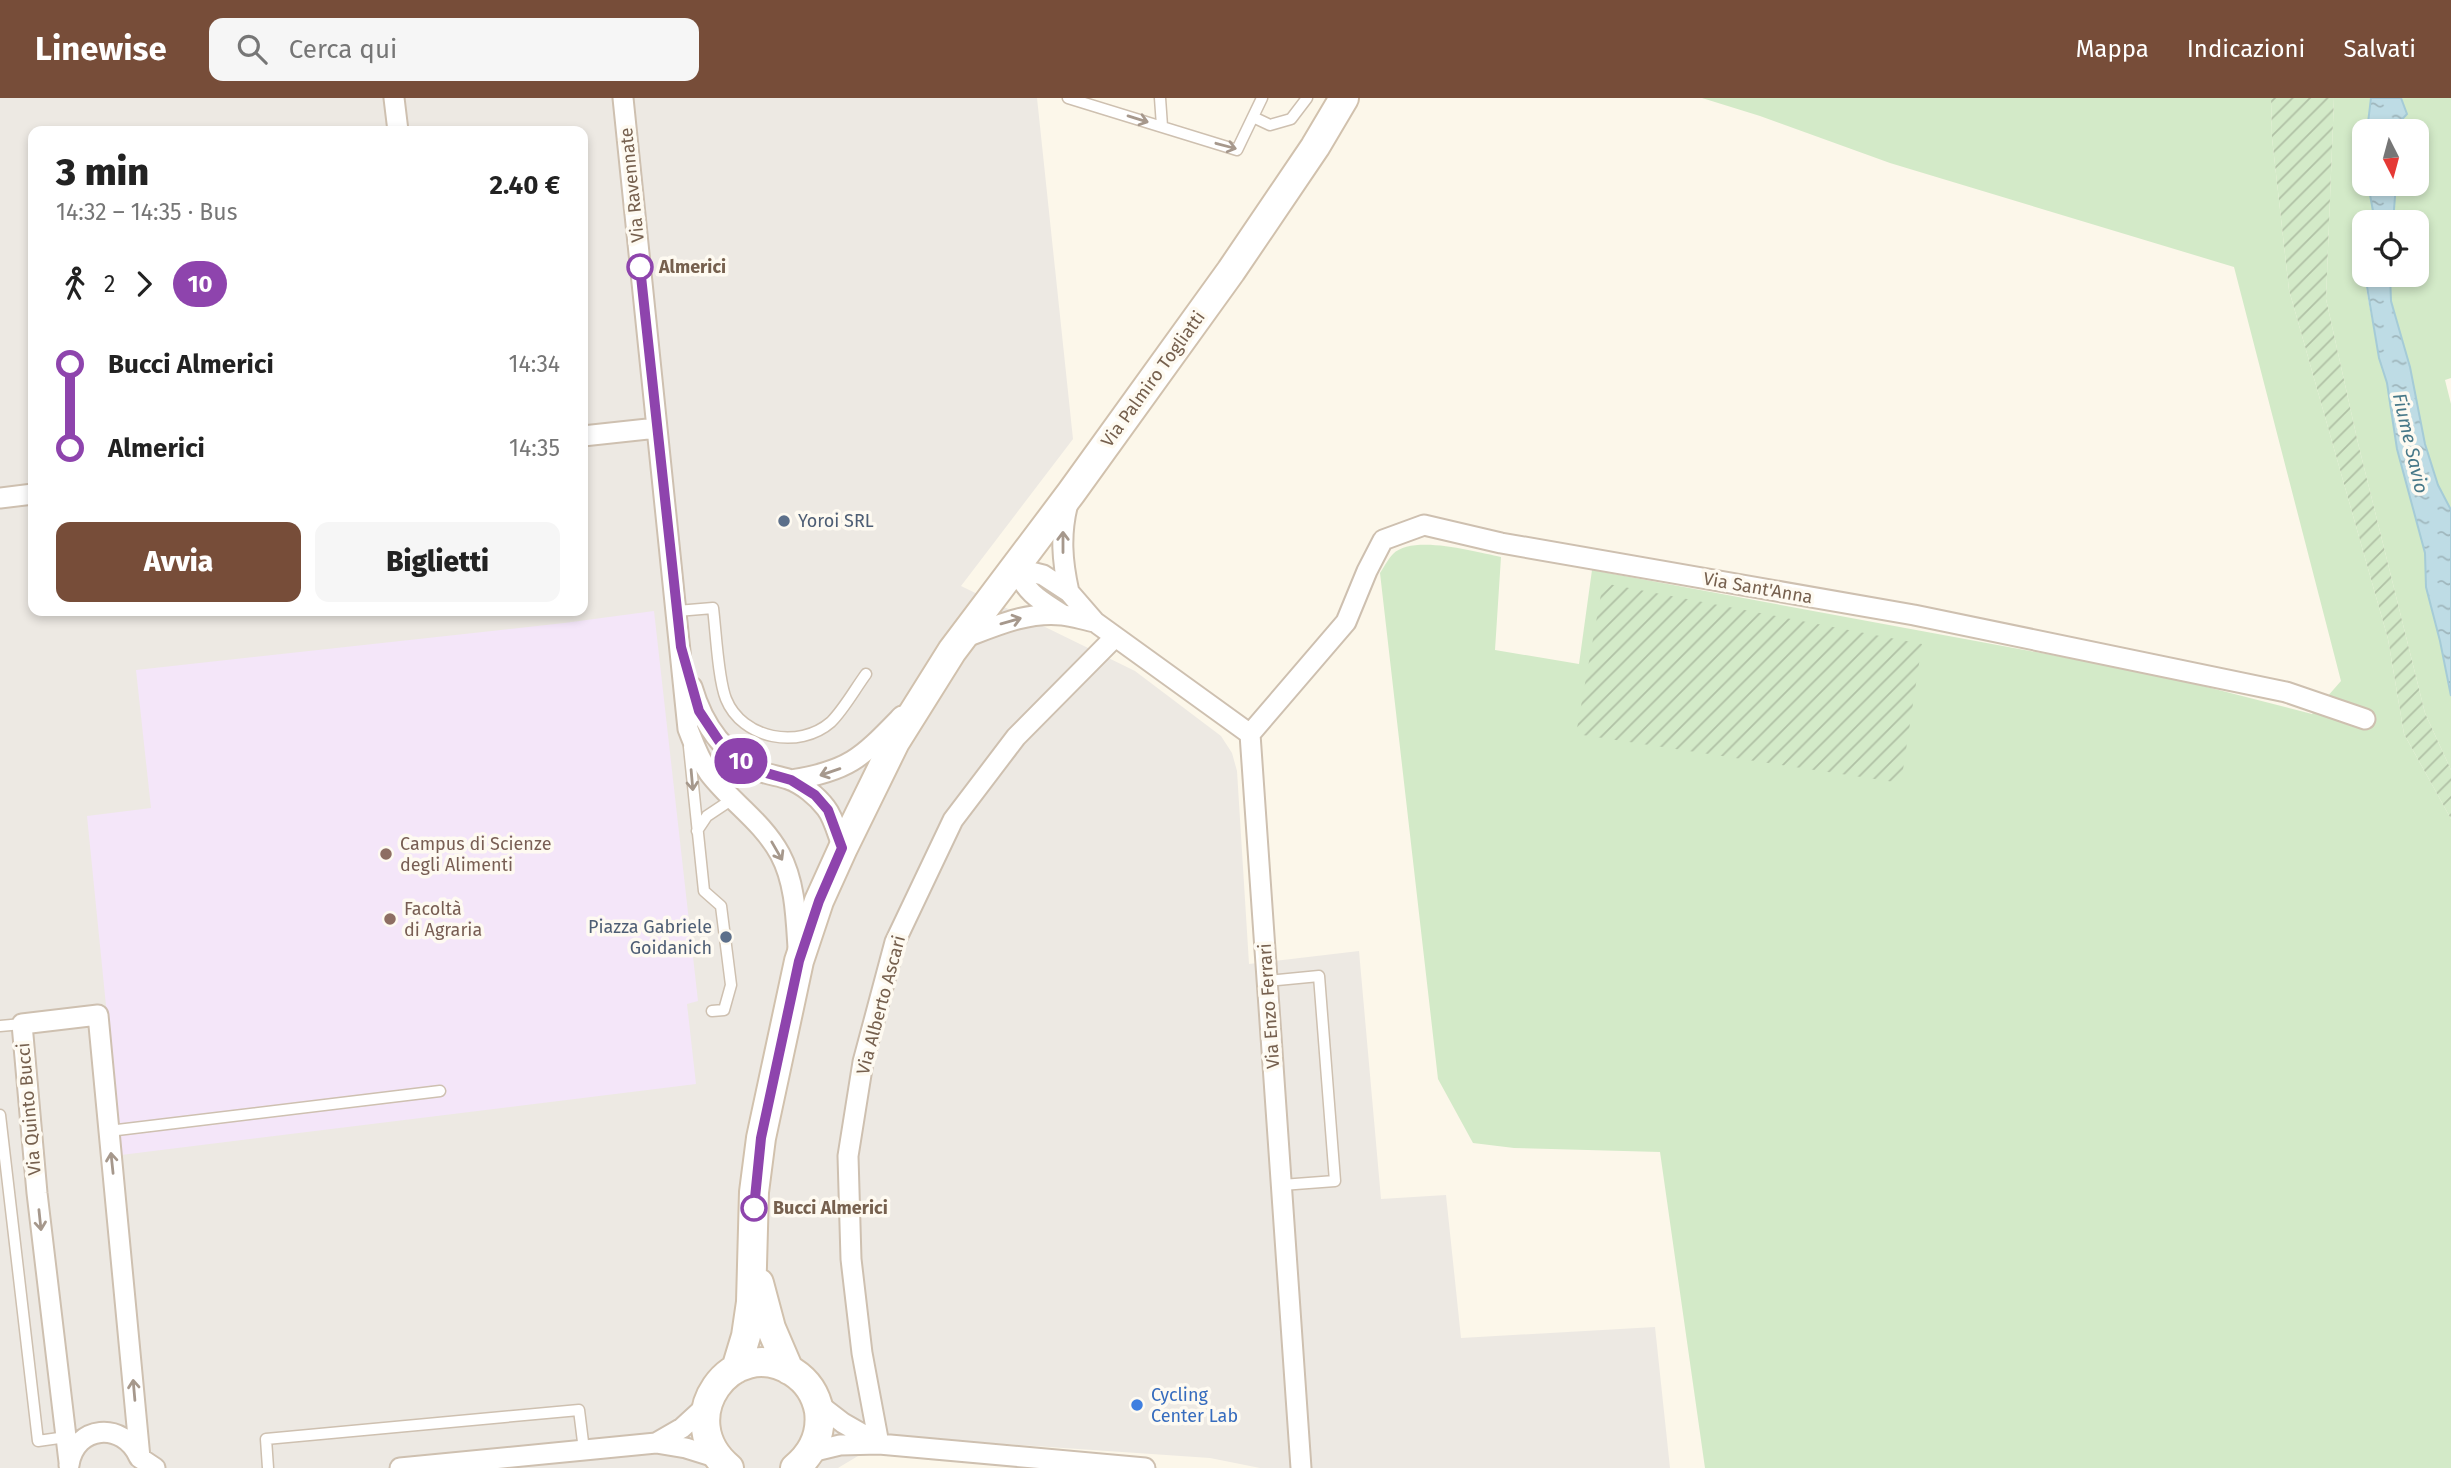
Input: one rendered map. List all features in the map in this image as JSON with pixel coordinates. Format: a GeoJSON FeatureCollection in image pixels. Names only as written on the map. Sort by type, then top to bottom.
{"type":"FeatureCollection","features":[{"type":"Feature","properties":{"kind":"main road","name":"Via Palmiro Togliatti"},"geometry":{"type":"LineString","coordinates":[[842,848],[895,742],[956,645],[1071,493],[1231,271],[1315,147],[1344,98]]}},
{"type":"Feature","properties":{"kind":"main road","name":"Via Ravennate"},"geometry":{"type":"LineString","coordinates":[[736,1369],[747,1336],[754,1262],[754,1192],[761,1138],[799,961],[819,901],[842,848]]}},
{"type":"Feature","properties":{"kind":"main road","name":"Via Ravennate"},"geometry":{"type":"LineString","coordinates":[[754,1262],[771,1328],[789,1370],[806,1384],[817,1403]]}},
{"type":"Feature","properties":{"kind":"main road"},"geometry":{"type":"LineString","coordinates":[[723,1463],[705,1434],[706,1406],[712,1391],[722,1378],[753,1363],[772,1364],[789,1370]]}},
{"type":"Feature","properties":{"kind":"main road"},"geometry":{"type":"LineString","coordinates":[[803,1460],[819,1428],[817,1403]]}},
{"type":"Feature","properties":{"kind":"street"},"geometry":{"type":"LineString","coordinates":[[394,98],[397,126]]}},
{"type":"Feature","properties":{"kind":"street","name":"Via Ravennate"},"geometry":{"type":"LineString","coordinates":[[623,98],[688,729],[698,755],[710,774],[751,814],[780,855],[789,876],[796,908],[799,961]]}},
{"type":"Feature","properties":{"kind":"street"},"geometry":{"type":"LineString","coordinates":[[588,435],[657,428]]}},
{"type":"Feature","properties":{"kind":"street"},"geometry":{"type":"LineString","coordinates":[[1069,592],[1063,567],[1062,545],[1063,523],[1071,493]]}},
{"type":"Feature","properties":{"kind":"street"},"geometry":{"type":"LineString","coordinates":[[0,498],[28,495]]}},
{"type":"Feature","properties":{"kind":"street","name":"Via Sant'Anna"},"geometry":{"type":"LineString","coordinates":[[1251,734],[1346,622],[1383,540],[1424,525],[1501,542],[1928,618],[2287,692],[2365,719]]}},
{"type":"Feature","properties":{"kind":"street"},"geometry":{"type":"LineString","coordinates":[[1015,568],[1043,575],[1069,592],[1095,622],[1251,734]]}},
{"type":"Feature","properties":{"kind":"street"},"geometry":{"type":"LineString","coordinates":[[1015,568],[1032,595],[1063,615]]}},
{"type":"Feature","properties":{"kind":"street"},"geometry":{"type":"LineString","coordinates":[[956,645],[1005,622],[1028,616],[1063,615],[1095,622]]}},
{"type":"Feature","properties":{"kind":"street","name":"Via Alberto Ascari"},"geometry":{"type":"LineString","coordinates":[[879,1444],[862,1353],[851,1259],[848,1156],[863,1062],[895,942],[953,820],[1016,737],[1115,637]]}},
{"type":"Feature","properties":{"kind":"street","name":"Via Palmiro Togliatti"},"geometry":{"type":"LineString","coordinates":[[865,753],[910,708],[956,645]]}},
{"type":"Feature","properties":{"kind":"street","name":"Via Ravennate"},"geometry":{"type":"LineString","coordinates":[[681,647],[699,711],[719,741],[740,760],[763,772],[791,780],[815,795],[828,810],[842,848]]}},
{"type":"Feature","properties":{"kind":"street","name":"Via Enzo Ferrari"},"geometry":{"type":"LineString","coordinates":[[1251,734],[1301,1468]]}},
{"type":"Feature","properties":{"kind":"street","name":"Via Ravennate"},"geometry":{"type":"LineString","coordinates":[[791,780],[838,770],[865,753]]}},
{"type":"Feature","properties":{"kind":"street","name":"Via Quinto Bucci"},"geometry":{"type":"LineString","coordinates":[[69,1465],[37,1193],[22,1024],[98,1015],[108,1131],[145,1465]]}},
{"type":"Feature","properties":{"kind":"street"},"geometry":{"type":"LineString","coordinates":[[817,1403],[843,1423],[879,1444]]}},
{"type":"Feature","properties":{"kind":"street"},"geometry":{"type":"LineString","coordinates":[[656,1443],[681,1428],[706,1406]]}},
{"type":"Feature","properties":{"kind":"street","name":"Via Quinto Bucci"},"geometry":{"type":"LineString","coordinates":[[69,1465],[75,1447],[84,1438],[99,1432],[114,1433],[127,1439],[145,1465]]}},
{"type":"Feature","properties":{"kind":"street"},"geometry":{"type":"LineString","coordinates":[[400,1468],[656,1443],[686,1448],[723,1463]]}},
{"type":"Feature","properties":{"kind":"street"},"geometry":{"type":"LineString","coordinates":[[803,1460],[840,1445],[879,1444],[1145,1468]]}},
{"type":"Feature","properties":{"kind":"lane"},"geometry":{"type":"LineString","coordinates":[[1069,98],[1237,150],[1262,98]]}},
{"type":"Feature","properties":{"kind":"lane"},"geometry":{"type":"LineString","coordinates":[[1160,98],[1162,126]]}},
{"type":"Feature","properties":{"kind":"lane"},"geometry":{"type":"LineString","coordinates":[[1253,117],[1270,125],[1291,119],[1307,98]]}},
{"type":"Feature","properties":{"kind":"lane"},"geometry":{"type":"LineString","coordinates":[[677,611],[713,608],[724,696],[737,718],[761,733],[789,738],[813,734],[832,721],[866,674]]}},
{"type":"Feature","properties":{"kind":"lane"},"geometry":{"type":"LineString","coordinates":[[688,729],[704,891],[721,906],[731,985],[724,1010],[712,1011]]}},
{"type":"Feature","properties":{"kind":"lane"},"geometry":{"type":"LineString","coordinates":[[697,831],[717,807],[734,798]]}},
{"type":"Feature","properties":{"kind":"lane"},"geometry":{"type":"LineString","coordinates":[[1266,981],[1319,976],[1335,1181],[1282,1185]]}},
{"type":"Feature","properties":{"kind":"lane"},"geometry":{"type":"LineString","coordinates":[[0,1026],[22,1024]]}},
{"type":"Feature","properties":{"kind":"lane"},"geometry":{"type":"LineString","coordinates":[[108,1131],[440,1091]]}},
{"type":"Feature","properties":{"kind":"lane"},"geometry":{"type":"LineString","coordinates":[[0,1115],[38,1441],[66,1437]]}},
{"type":"Feature","properties":{"kind":"lane"},"geometry":{"type":"LineString","coordinates":[[268,1468],[266,1439],[579,1410],[584,1450]]}},
{"type":"Feature","properties":{"kind":"shaded area"},"geometry":{"type":"Polygon","coordinates":[[[0,98],[1037,98],[1073,439],[961,586],[1135,671],[1221,736],[1232,753],[1237,771],[1249,964],[1359,951],[1381,1199],[1446,1195],[1461,1338],[1655,1327],[1670,1468],[1260,1468],[1210,1458],[916,1438],[883,1441],[838,1468],[0,1468],[0,98]]]}},
{"type":"Feature","properties":{"kind":"shaded area","name":"Campus di Scienze degli Alimenti"},"geometry":{"type":"Polygon","coordinates":[[[654,611],[698,1001],[687,1004],[696,1084],[121,1155],[87,816],[151,808],[136,670],[654,611]]]}},
{"type":"Feature","properties":{"kind":"green space"},"geometry":{"type":"Polygon","coordinates":[[[1702,98],[2271,98],[2272,138],[2289,290],[2388,639],[2404,734],[2451,819],[2451,1468],[1705,1468],[1660,1152],[1514,1148],[1473,1143],[1438,1079],[1380,573],[1391,556],[1402,548],[1415,545],[1445,546],[1501,557],[1495,650],[1579,664],[1592,570],[2160,675],[2312,714],[2341,681],[2234,267],[1890,163],[1702,98]]]}},
{"type":"Feature","properties":{"kind":"green space"},"geometry":{"type":"Polygon","coordinates":[[[2271,98],[2334,98],[2326,299],[2358,443],[2425,713],[2451,770],[2451,819],[2404,734],[2388,639],[2289,290],[2272,138],[2271,98]]]}},
{"type":"Feature","properties":{"kind":"green space"},"geometry":{"type":"Polygon","coordinates":[[[2334,98],[2371,98],[2368,119],[2352,119],[2352,196],[2370,196],[2373,210],[2352,210],[2352,287],[2366,287],[2379,358],[2387,383],[2397,449],[2425,553],[2426,587],[2451,696],[2451,770],[2425,713],[2358,443],[2326,299],[2334,98]]]}},
{"type":"Feature","properties":{"kind":"green space"},"geometry":{"type":"Polygon","coordinates":[[[2401,98],[2451,98],[2451,378],[2445,380],[2451,404],[2451,510],[2438,485],[2425,444],[2410,367],[2391,301],[2390,287],[2429,287],[2429,210],[2394,210],[2395,196],[2429,196],[2429,119],[2395,119],[2401,98]]]}},
{"type":"Feature","properties":{"kind":"green space"},"geometry":{"type":"Polygon","coordinates":[[[1603,583],[1922,644],[1901,783],[1576,734],[1603,583]]]}},
{"type":"Feature","properties":{"kind":"water"},"geometry":{"type":"Polygon","coordinates":[[[2371,98],[2401,98],[2407,114],[2402,119],[2368,119],[2371,98]]]}},
{"type":"Feature","properties":{"kind":"water"},"geometry":{"type":"Polygon","coordinates":[[[2370,196],[2395,196],[2394,210],[2373,210],[2370,196]]]}},
{"type":"Feature","properties":{"kind":"water","name":"Fiume Savio"},"geometry":{"type":"Polygon","coordinates":[[[2367,287],[2390,287],[2391,301],[2410,367],[2425,444],[2438,485],[2451,510],[2451,696],[2426,587],[2425,553],[2397,449],[2387,383],[2379,358],[2367,287]]]}},
{"type":"Feature","properties":{"kind":"bus line","name":"10"},"geometry":{"type":"LineString","coordinates":[[640,267],[681,647],[699,711],[719,741],[740,760],[763,772],[791,780],[815,795],[828,810],[842,848],[819,901],[799,961],[761,1138],[754,1208]]}},
{"type":"Feature","properties":{"kind":"place","name":"Almerici"},"geometry":{"type":"Point","coordinates":[640,267]}},
{"type":"Feature","properties":{"kind":"place","name":"Yoroi SRL"},"geometry":{"type":"Point","coordinates":[784,521]}},
{"type":"Feature","properties":{"kind":"place","name":"Campus di Scienze degli Alimenti"},"geometry":{"type":"Point","coordinates":[386,854]}},
{"type":"Feature","properties":{"kind":"place","name":"Facoltà di Agraria"},"geometry":{"type":"Point","coordinates":[390,919]}},
{"type":"Feature","properties":{"kind":"place","name":"Piazza Gabriele Goidanich"},"geometry":{"type":"Point","coordinates":[726,937]}},
{"type":"Feature","properties":{"kind":"place","name":"Bucci Almerici"},"geometry":{"type":"Point","coordinates":[754,1208]}},
{"type":"Feature","properties":{"kind":"place","name":"Cycling Center Lab"},"geometry":{"type":"Point","coordinates":[1137,1405]}}]}
